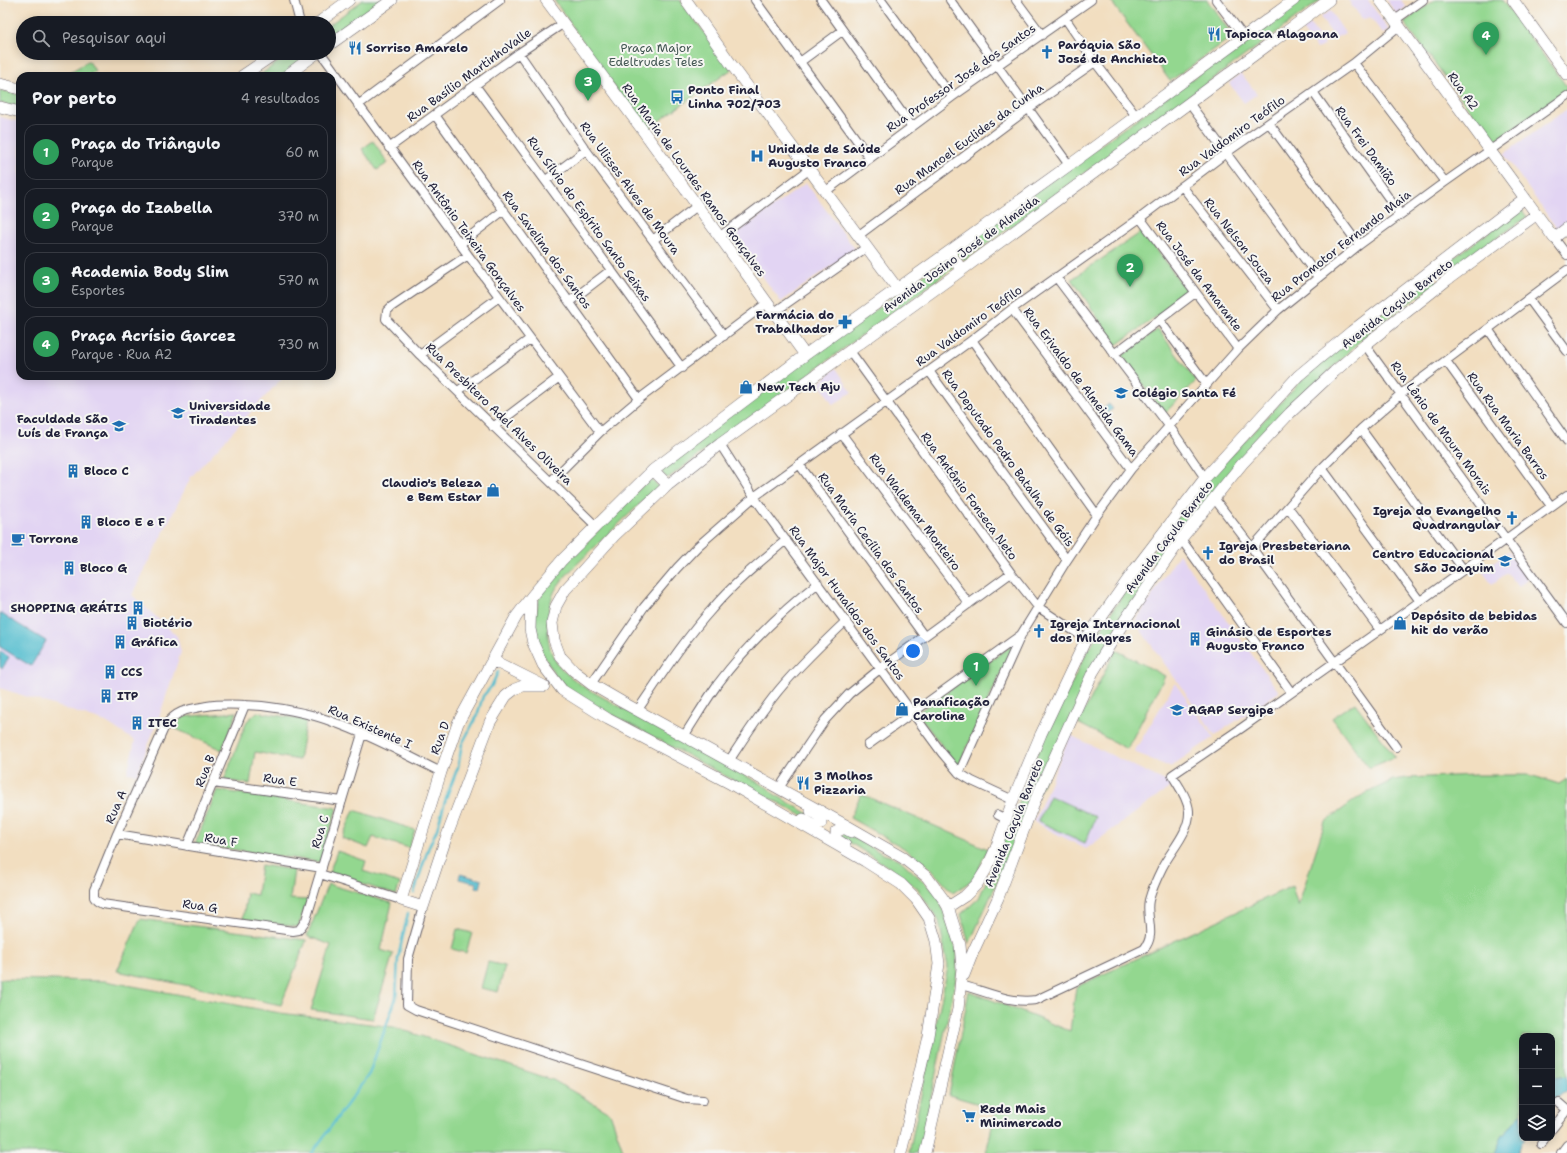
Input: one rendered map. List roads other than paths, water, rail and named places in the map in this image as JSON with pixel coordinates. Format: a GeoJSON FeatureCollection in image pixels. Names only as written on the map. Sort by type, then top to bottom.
{"type":"FeatureCollection","features":[{"type":"Feature","properties":{"kind":"main road"},"geometry":{"type":"LineString","coordinates":[[327,16],[349,0]]}},
{"type":"Feature","properties":{"kind":"main road"},"geometry":{"type":"LineString","coordinates":[[336,40],[392,0]]}},
{"type":"Feature","properties":{"kind":"main road","name":"Rua Maria de Lourdes Ramos Gonçalves"},"geometry":{"type":"LineString","coordinates":[[546,0],[805,355]]}},
{"type":"Feature","properties":{"kind":"main road","name":"Avenida Josino José de Almeida"},"geometry":{"type":"LineString","coordinates":[[531,597],[562,560],[653,470],[805,355],[1070,165],[1294,0]]}},
{"type":"Feature","properties":{"kind":"main road","name":"Avenida Josino José de Almeida"},"geometry":{"type":"LineString","coordinates":[[779,788],[637,711],[591,684],[574,671],[560,656],[554,640],[552,623],[556,606],[565,590],[614,536],[668,485],[720,444],[962,270],[1329,0]]}},
{"type":"Feature","properties":{"kind":"main road","name":"Rua A2"},"geometry":{"type":"LineString","coordinates":[[1380,0],[1554,238]]}},
{"type":"Feature","properties":{"kind":"main road"},"geometry":{"type":"LineString","coordinates":[[1513,0],[1567,75]]}},
{"type":"Feature","properties":{"kind":"main road"},"geometry":{"type":"LineString","coordinates":[[691,2],[731,64],[897,288]]}},
{"type":"Feature","properties":{"kind":"main road"},"geometry":{"type":"LineString","coordinates":[[248,72],[266,60]]}},
{"type":"Feature","properties":{"kind":"main road"},"geometry":{"type":"LineString","coordinates":[[291,72],[308,60]]}},
{"type":"Feature","properties":{"kind":"main road"},"geometry":{"type":"LineString","coordinates":[[0,84],[16,88]]}},
{"type":"Feature","properties":{"kind":"main road"},"geometry":{"type":"LineString","coordinates":[[0,107],[16,111]]}},
{"type":"Feature","properties":{"kind":"main road","name":"Avenida Caçula Barreto"},"geometry":{"type":"LineString","coordinates":[[948,907],[965,896],[977,884],[987,868],[996,848],[1002,817],[1013,800],[1041,734],[1086,639],[1136,568],[1205,478],[1298,376],[1352,331],[1525,198]]}},
{"type":"Feature","properties":{"kind":"main road","name":"Avenida Caçula Barreto"},"geometry":{"type":"LineString","coordinates":[[961,983],[973,952],[998,898],[1033,805],[1093,672],[1125,620],[1181,539],[1242,464],[1290,413],[1334,372],[1365,345],[1447,280],[1537,214]]}},
{"type":"Feature","properties":{"kind":"main road"},"geometry":{"type":"LineString","coordinates":[[1554,238],[1567,228]]}},
{"type":"Feature","properties":{"kind":"main road"},"geometry":{"type":"LineString","coordinates":[[949,252],[962,270]]}},
{"type":"Feature","properties":{"kind":"main road"},"geometry":{"type":"LineString","coordinates":[[1437,266],[1447,280]]}},
{"type":"Feature","properties":{"kind":"main road"},"geometry":{"type":"LineString","coordinates":[[653,470],[668,485]]}},
{"type":"Feature","properties":{"kind":"main road"},"geometry":{"type":"LineString","coordinates":[[1136,568],[1154,579]]}},
{"type":"Feature","properties":{"kind":"main road"},"geometry":{"type":"LineString","coordinates":[[531,597],[530,630],[532,643],[543,665],[562,690]]}},
{"type":"Feature","properties":{"kind":"main road","name":"Rua D"},"geometry":{"type":"LineString","coordinates":[[401,900],[458,723],[516,617],[531,597]]}},
{"type":"Feature","properties":{"kind":"main road"},"geometry":{"type":"LineString","coordinates":[[492,660],[544,686]]}},
{"type":"Feature","properties":{"kind":"main road"},"geometry":{"type":"LineString","coordinates":[[401,900],[423,907],[445,841],[490,722],[506,696],[515,689],[523,686],[544,686],[562,690],[608,719],[724,781],[880,870],[901,884],[916,899],[929,918],[936,941],[939,964],[928,1036],[901,1153]]}},
{"type":"Feature","properties":{"kind":"main road"},"geometry":{"type":"LineString","coordinates":[[779,788],[903,858],[927,877],[935,886],[948,907],[960,945],[962,968],[961,983],[958,1009],[925,1153]]}},
{"type":"Feature","properties":{"kind":"main road"},"geometry":{"type":"LineString","coordinates":[[768,806],[778,806],[813,825],[821,823],[820,816],[787,797],[779,788]]}},
{"type":"Feature","properties":{"kind":"main road"},"geometry":{"type":"LineString","coordinates":[[880,870],[872,861],[836,839],[836,832],[844,828],[874,845],[885,848]]}},
{"type":"Feature","properties":{"kind":"street"},"geometry":{"type":"LineString","coordinates":[[294,0],[298,16]]}},
{"type":"Feature","properties":{"kind":"street"},"geometry":{"type":"LineString","coordinates":[[358,105],[500,0]]}},
{"type":"Feature","properties":{"kind":"street"},"geometry":{"type":"LineString","coordinates":[[755,0],[869,158]]}},
{"type":"Feature","properties":{"kind":"street"},"geometry":{"type":"LineString","coordinates":[[820,0],[912,127]]}},
{"type":"Feature","properties":{"kind":"street"},"geometry":{"type":"LineString","coordinates":[[950,0],[996,66],[1029,108],[1070,165]]}},
{"type":"Feature","properties":{"kind":"street"},"geometry":{"type":"LineString","coordinates":[[1016,0],[1042,35]]}},
{"type":"Feature","properties":{"kind":"street"},"geometry":{"type":"LineString","coordinates":[[1216,0],[1244,37]]}},
{"type":"Feature","properties":{"kind":"street","name":"Rua Valdomiro Teófilo"},"geometry":{"type":"LineString","coordinates":[[591,684],[644,607],[677,568],[698,546],[754,497],[972,340],[1056,277],[1140,218],[1226,153],[1354,63],[1422,0]]}},
{"type":"Feature","properties":{"kind":"street"},"geometry":{"type":"LineString","coordinates":[[884,1],[952,97]]}},
{"type":"Feature","properties":{"kind":"street","name":"Rua Professor José dos Santos"},"geometry":{"type":"LineString","coordinates":[[826,191],[952,97],[1042,35],[1085,2]]}},
{"type":"Feature","properties":{"kind":"street"},"geometry":{"type":"LineString","coordinates":[[1065,18],[1095,62],[1136,116]]}},
{"type":"Feature","properties":{"kind":"street","name":"Rua Basílio MartinhoValle"},"geometry":{"type":"LineString","coordinates":[[389,148],[475,84],[564,23]]}},
{"type":"Feature","properties":{"kind":"street"},"geometry":{"type":"LineString","coordinates":[[800,62],[842,31]]}},
{"type":"Feature","properties":{"kind":"street","name":"Rua Ulisses Alves de Moura"},"geometry":{"type":"LineString","coordinates":[[518,54],[586,150],[724,336]]}},
{"type":"Feature","properties":{"kind":"street","name":"Rua Antônio Teixeira Gonçalves"},"geometry":{"type":"LineString","coordinates":[[326,60],[335,72]]}},
{"type":"Feature","properties":{"kind":"street","name":"Rua Manoel Euclides da Cunha"},"geometry":{"type":"LineString","coordinates":[[859,236],[1029,108],[1095,62]]}},
{"type":"Feature","properties":{"kind":"street"},"geometry":{"type":"LineString","coordinates":[[1354,63],[1445,182]]}},
{"type":"Feature","properties":{"kind":"street","name":"Rua Antônio Teixeira Gonçalves"},"geometry":{"type":"LineString","coordinates":[[336,74],[558,378],[600,432]]}},
{"type":"Feature","properties":{"kind":"street","name":"Rua Sílvio do Espírito Santo Seixas"},"geometry":{"type":"LineString","coordinates":[[475,84],[682,368]]}},
{"type":"Feature","properties":{"kind":"street","name":"Rua Frei Damião"},"geometry":{"type":"LineString","coordinates":[[1313,92],[1400,214]]}},
{"type":"Feature","properties":{"kind":"street","name":"Rua Promotor Fernando Maia"},"geometry":{"type":"LineString","coordinates":[[959,773],[1022,633],[1066,560],[1097,515],[1131,470],[1238,349],[1278,310],[1359,245],[1400,214],[1567,96]]}},
{"type":"Feature","properties":{"kind":"street"},"geometry":{"type":"LineString","coordinates":[[1189,103],[1318,277]]}},
{"type":"Feature","properties":{"kind":"street","name":"Rua Savelina dos Santos"},"geometry":{"type":"LineString","coordinates":[[435,115],[639,399]]}},
{"type":"Feature","properties":{"kind":"street"},"geometry":{"type":"LineString","coordinates":[[1270,123],[1359,245]]}},
{"type":"Feature","properties":{"kind":"street"},"geometry":{"type":"LineString","coordinates":[[546,180],[586,150]]}},
{"type":"Feature","properties":{"kind":"street"},"geometry":{"type":"LineString","coordinates":[[719,236],[810,169]]}},
{"type":"Feature","properties":{"kind":"street","name":"Rua Nelson Souza"},"geometry":{"type":"LineString","coordinates":[[1182,186],[1278,310]]}},
{"type":"Feature","properties":{"kind":"street"},"geometry":{"type":"LineString","coordinates":[[653,240],[697,206]]}},
{"type":"Feature","properties":{"kind":"street"},"geometry":{"type":"LineString","coordinates":[[460,244],[504,210]]}},
{"type":"Feature","properties":{"kind":"street","name":"Rua José da Amarante"},"geometry":{"type":"LineString","coordinates":[[1140,218],[1238,349]]}},
{"type":"Feature","properties":{"kind":"street"},"geometry":{"type":"LineString","coordinates":[[1554,238],[1567,256]]}},
{"type":"Feature","properties":{"kind":"street"},"geometry":{"type":"LineString","coordinates":[[551,481],[600,432],[639,399],[724,336],[867,247]]}},
{"type":"Feature","properties":{"kind":"street","name":"Rua Presbitero Adel Alves Oliveira"},"geometry":{"type":"LineString","coordinates":[[468,255],[391,307],[387,311],[386,319],[493,427],[551,481],[596,526]]}},
{"type":"Feature","properties":{"kind":"street"},"geometry":{"type":"LineString","coordinates":[[569,302],[611,270]]}},
{"type":"Feature","properties":{"kind":"street"},"geometry":{"type":"LineString","coordinates":[[1252,548],[1322,468],[1361,429],[1401,394],[1567,270]]}},
{"type":"Feature","properties":{"kind":"street"},"geometry":{"type":"LineString","coordinates":[[1056,277],[1170,427],[1205,478]]}},
{"type":"Feature","properties":{"kind":"street"},"geometry":{"type":"LineString","coordinates":[[1114,354],[1160,321],[1195,293]]}},
{"type":"Feature","properties":{"kind":"street"},"geometry":{"type":"LineString","coordinates":[[420,355],[499,296]]}},
{"type":"Feature","properties":{"kind":"street"},"geometry":{"type":"LineString","coordinates":[[1529,298],[1567,351]]}},
{"type":"Feature","properties":{"kind":"street","name":"Rua Erivaldo de Almeida Gama"},"geometry":{"type":"LineString","coordinates":[[1012,309],[1131,470]]}},
{"type":"Feature","properties":{"kind":"street"},"geometry":{"type":"LineString","coordinates":[[1160,321],[1207,385]]}},
{"type":"Feature","properties":{"kind":"street"},"geometry":{"type":"LineString","coordinates":[[1488,329],[1567,441]]}},
{"type":"Feature","properties":{"kind":"street"},"geometry":{"type":"LineString","coordinates":[[458,391],[530,339]]}},
{"type":"Feature","properties":{"kind":"street"},"geometry":{"type":"LineString","coordinates":[[972,340],[1097,515]]}},
{"type":"Feature","properties":{"kind":"street","name":"Rua Lênio de Moura Morais"},"geometry":{"type":"LineString","coordinates":[[1365,345],[1567,623]]}},
{"type":"Feature","properties":{"kind":"street","name":"Rua Antônio Fonseca Neto"},"geometry":{"type":"LineString","coordinates":[[850,351],[1011,573],[1038,606],[1086,639]]}},
{"type":"Feature","properties":{"kind":"street","name":"Rua Rua Maria Barros"},"geometry":{"type":"LineString","coordinates":[[1446,361],[1551,506]]}},
{"type":"Feature","properties":{"kind":"street","name":"Rua Deputado Pedro Batalha de Góis"},"geometry":{"type":"LineString","coordinates":[[929,370],[1066,560]]}},
{"type":"Feature","properties":{"kind":"street"},"geometry":{"type":"LineString","coordinates":[[493,427],[558,378]]}},
{"type":"Feature","properties":{"kind":"street"},"geometry":{"type":"LineString","coordinates":[[1361,429],[1463,569]]}},
{"type":"Feature","properties":{"kind":"street","name":"Rua Waldemar Monteiro"},"geometry":{"type":"LineString","coordinates":[[841,433],[969,604]]}},
{"type":"Feature","properties":{"kind":"street","name":"Rua Major Hunaldos dos Santos"},"geometry":{"type":"LineString","coordinates":[[720,444],[754,497],[942,753],[959,773],[972,781],[1013,800]]}},
{"type":"Feature","properties":{"kind":"street","name":"Rua Maria Cecília dos Santos"},"geometry":{"type":"LineString","coordinates":[[799,464],[924,636]]}},
{"type":"Feature","properties":{"kind":"street"},"geometry":{"type":"LineString","coordinates":[[1322,468],[1420,600]]}},
{"type":"Feature","properties":{"kind":"street"},"geometry":{"type":"LineString","coordinates":[[961,983],[1014,1001],[1026,1002],[1036,1000],[1144,950],[1150,940],[1151,932],[1148,908],[1149,899],[1162,868],[1188,822],[1189,810],[1187,802],[1172,774],[1335,662],[1567,495]]}},
{"type":"Feature","properties":{"kind":"street"},"geometry":{"type":"LineString","coordinates":[[1214,498],[1396,747]]}},
{"type":"Feature","properties":{"kind":"street"},"geometry":{"type":"LineString","coordinates":[[1288,508],[1380,630]]}},
{"type":"Feature","properties":{"kind":"street"},"geometry":{"type":"LineString","coordinates":[[1181,539],[1291,692]]}},
{"type":"Feature","properties":{"kind":"street"},"geometry":{"type":"LineString","coordinates":[[637,711],[685,642],[712,609],[749,570],[786,540]]}},
{"type":"Feature","properties":{"kind":"street"},"geometry":{"type":"LineString","coordinates":[[779,788],[825,720],[849,694],[881,668],[1011,573]]}},
{"type":"Feature","properties":{"kind":"street"},"geometry":{"type":"LineString","coordinates":[[684,736],[717,685],[748,647],[787,608],[818,583]]}},
{"type":"Feature","properties":{"kind":"street"},"geometry":{"type":"LineString","coordinates":[[729,761],[760,714],[783,685],[846,621]]}},
{"type":"Feature","properties":{"kind":"street"},"geometry":{"type":"LineString","coordinates":[[868,746],[1022,633]]}},
{"type":"Feature","properties":{"kind":"street","name":"Rua Existente I"},"geometry":{"type":"LineString","coordinates":[[170,718],[179,712],[220,704],[245,705],[300,712],[334,722],[441,772]]}},
{"type":"Feature","properties":{"kind":"street","name":"Rua B"},"geometry":{"type":"LineString","coordinates":[[187,846],[245,705]]}},
{"type":"Feature","properties":{"kind":"street","name":"Rua A"},"geometry":{"type":"LineString","coordinates":[[102,904],[94,897],[94,890],[117,834],[165,726],[170,718]]}},
{"type":"Feature","properties":{"kind":"street","name":"Rua C"},"geometry":{"type":"LineString","coordinates":[[293,931],[299,930],[306,920],[362,734]]}},
{"type":"Feature","properties":{"kind":"street","name":"Rua E"},"geometry":{"type":"LineString","coordinates":[[214,783],[342,801]]}},
{"type":"Feature","properties":{"kind":"street","name":"Rua F"},"geometry":{"type":"LineString","coordinates":[[117,834],[321,871],[401,900]]}},
{"type":"Feature","properties":{"kind":"street","name":"Rua G"},"geometry":{"type":"LineString","coordinates":[[102,904],[293,931]]}},
{"type":"Feature","properties":{"kind":"street"},"geometry":{"type":"LineString","coordinates":[[423,907],[408,959],[407,1005],[416,1010],[680,1097],[702,1100]]}},
{"type":"Feature","properties":{"kind":"street"},"geometry":{"type":"LineString","coordinates":[[1555,1125],[1567,1110],[1559,1103]]}},
{"type":"Feature","properties":{"kind":"street"},"geometry":{"type":"LineString","coordinates":[[1561,1153],[1567,1145]]}},
{"type":"Feature","properties":{"kind":"water"},"geometry":{"type":"Polygon","coordinates":[[[1109,404],[1113,409],[1100,417],[1096,412],[1109,404]]]}},
{"type":"Feature","properties":{"kind":"water"},"geometry":{"type":"Polygon","coordinates":[[[0,613],[46,641],[31,666],[0,647],[0,613]]]}},
{"type":"Feature","properties":{"kind":"water"},"geometry":{"type":"Polygon","coordinates":[[[0,651],[9,657],[2,669],[0,667],[0,651]]]}},
{"type":"Feature","properties":{"kind":"water"},"geometry":{"type":"Polygon","coordinates":[[[460,874],[482,880],[480,888],[475,887],[476,883],[459,879],[460,874]]]}},
{"type":"Feature","properties":{"kind":"water"},"geometry":{"type":"Polygon","coordinates":[[[1567,1075],[1567,1091],[1555,1098],[1555,1077],[1567,1075]]]}},
{"type":"Feature","properties":{"kind":"water"},"geometry":{"type":"Polygon","coordinates":[[[1519,1116],[1519,1141],[1523,1141],[1518,1153],[1495,1153],[1502,1137],[1519,1116]]]}},
{"type":"Feature","properties":{"kind":"waterway"},"geometry":{"type":"LineString","coordinates":[[414,893],[428,849],[437,829],[446,798],[458,767],[462,744],[477,716],[483,696],[491,687],[498,672]]}},
{"type":"Feature","properties":{"kind":"waterway"},"geometry":{"type":"LineString","coordinates":[[312,1153],[369,1074],[396,998],[398,958],[408,913]]}},
{"type":"Feature","properties":{"kind":"place","name":"Tapioca Alagoana"},"geometry":{"type":"Point","coordinates":[1214,34]}},
{"type":"Feature","properties":{"kind":"place","name":"Sorriso Amarelo"},"geometry":{"type":"Point","coordinates":[355,48]}},
{"type":"Feature","properties":{"kind":"place","name":"Paróquia São José de Anchieta"},"geometry":{"type":"Point","coordinates":[1047,52]}},
{"type":"Feature","properties":{"kind":"place","name":"Praça Acrísio Garcez"},"geometry":{"type":"Point","coordinates":[1486,55]}},
{"type":"Feature","properties":{"kind":"place","name":"Ponto Final Linha 702/703"},"geometry":{"type":"Point","coordinates":[677,97]}},
{"type":"Feature","properties":{"kind":"place","name":"Academia Body Slim"},"geometry":{"type":"Point","coordinates":[588,101]}},
{"type":"Feature","properties":{"kind":"place","name":"Unidade de Saúde Augusto Franco"},"geometry":{"type":"Point","coordinates":[757,156]}},
{"type":"Feature","properties":{"kind":"place","name":"Praça do Izabella"},"geometry":{"type":"Point","coordinates":[1130,287]}},
{"type":"Feature","properties":{"kind":"place","name":"Farmácia do Trabalhador"},"geometry":{"type":"Point","coordinates":[845,322]}},
{"type":"Feature","properties":{"kind":"place","name":"New Tech Aju"},"geometry":{"type":"Point","coordinates":[746,387]}},
{"type":"Feature","properties":{"kind":"place","name":"Colégio Santa Fé"},"geometry":{"type":"Point","coordinates":[1121,393]}},
{"type":"Feature","properties":{"kind":"place","name":"Universidade Tiradentes"},"geometry":{"type":"Point","coordinates":[178,413]}},
{"type":"Feature","properties":{"kind":"place","name":"Faculdade São Luís de França"},"geometry":{"type":"Point","coordinates":[119,426]}},
{"type":"Feature","properties":{"kind":"place","name":"Bloco C"},"geometry":{"type":"Point","coordinates":[73,471]}},
{"type":"Feature","properties":{"kind":"place","name":"Claudio's Beleza e Bem Estar"},"geometry":{"type":"Point","coordinates":[493,490]}},
{"type":"Feature","properties":{"kind":"place","name":"Igreja do Evangelho Quadrangular"},"geometry":{"type":"Point","coordinates":[1512,518]}},
{"type":"Feature","properties":{"kind":"place","name":"Bloco E e F"},"geometry":{"type":"Point","coordinates":[86,522]}},
{"type":"Feature","properties":{"kind":"place","name":"Torrone"},"geometry":{"type":"Point","coordinates":[18,539]}},
{"type":"Feature","properties":{"kind":"place","name":"Igreja Presbeteriana do Brasil"},"geometry":{"type":"Point","coordinates":[1208,553]}},
{"type":"Feature","properties":{"kind":"place","name":"Centro Educacional São Joaquim"},"geometry":{"type":"Point","coordinates":[1505,561]}},
{"type":"Feature","properties":{"kind":"place","name":"Bloco G"},"geometry":{"type":"Point","coordinates":[69,568]}},
{"type":"Feature","properties":{"kind":"place","name":"SHOPPING GRÁTIS"},"geometry":{"type":"Point","coordinates":[138,608]}},
{"type":"Feature","properties":{"kind":"place","name":"Biotério"},"geometry":{"type":"Point","coordinates":[132,623]}},
{"type":"Feature","properties":{"kind":"place","name":"Depósito de bebidas hit do verão"},"geometry":{"type":"Point","coordinates":[1400,623]}},
{"type":"Feature","properties":{"kind":"place","name":"Igreja Internacional dos Milagres"},"geometry":{"type":"Point","coordinates":[1039,631]}},
{"type":"Feature","properties":{"kind":"place","name":"Ginásio de Esportes Augusto Franco"},"geometry":{"type":"Point","coordinates":[1195,639]}},
{"type":"Feature","properties":{"kind":"place","name":"Gráfica"},"geometry":{"type":"Point","coordinates":[120,642]}},
{"type":"Feature","properties":{"kind":"place","name":"CCS"},"geometry":{"type":"Point","coordinates":[110,672]}},
{"type":"Feature","properties":{"kind":"place","name":"Praça do Triângulo"},"geometry":{"type":"Point","coordinates":[976,686]}},
{"type":"Feature","properties":{"kind":"place","name":"ITP"},"geometry":{"type":"Point","coordinates":[106,696]}},
{"type":"Feature","properties":{"kind":"place","name":"Panaficação Caroline"},"geometry":{"type":"Point","coordinates":[902,709]}},
{"type":"Feature","properties":{"kind":"place","name":"AGAP Sergipe"},"geometry":{"type":"Point","coordinates":[1177,710]}},
{"type":"Feature","properties":{"kind":"place","name":"ITEC"},"geometry":{"type":"Point","coordinates":[137,723]}},
{"type":"Feature","properties":{"kind":"place","name":"3 Molhos Pizzaria"},"geometry":{"type":"Point","coordinates":[803,783]}},
{"type":"Feature","properties":{"kind":"place","name":"Rede Mais Minimercado"},"geometry":{"type":"Point","coordinates":[969,1116]}},
{"type":"Feature","properties":{"kind":"park label","name":"Praça Major Edeltrudes Teles"},"geometry":{"type":"Point","coordinates":[656,55]}}]}
